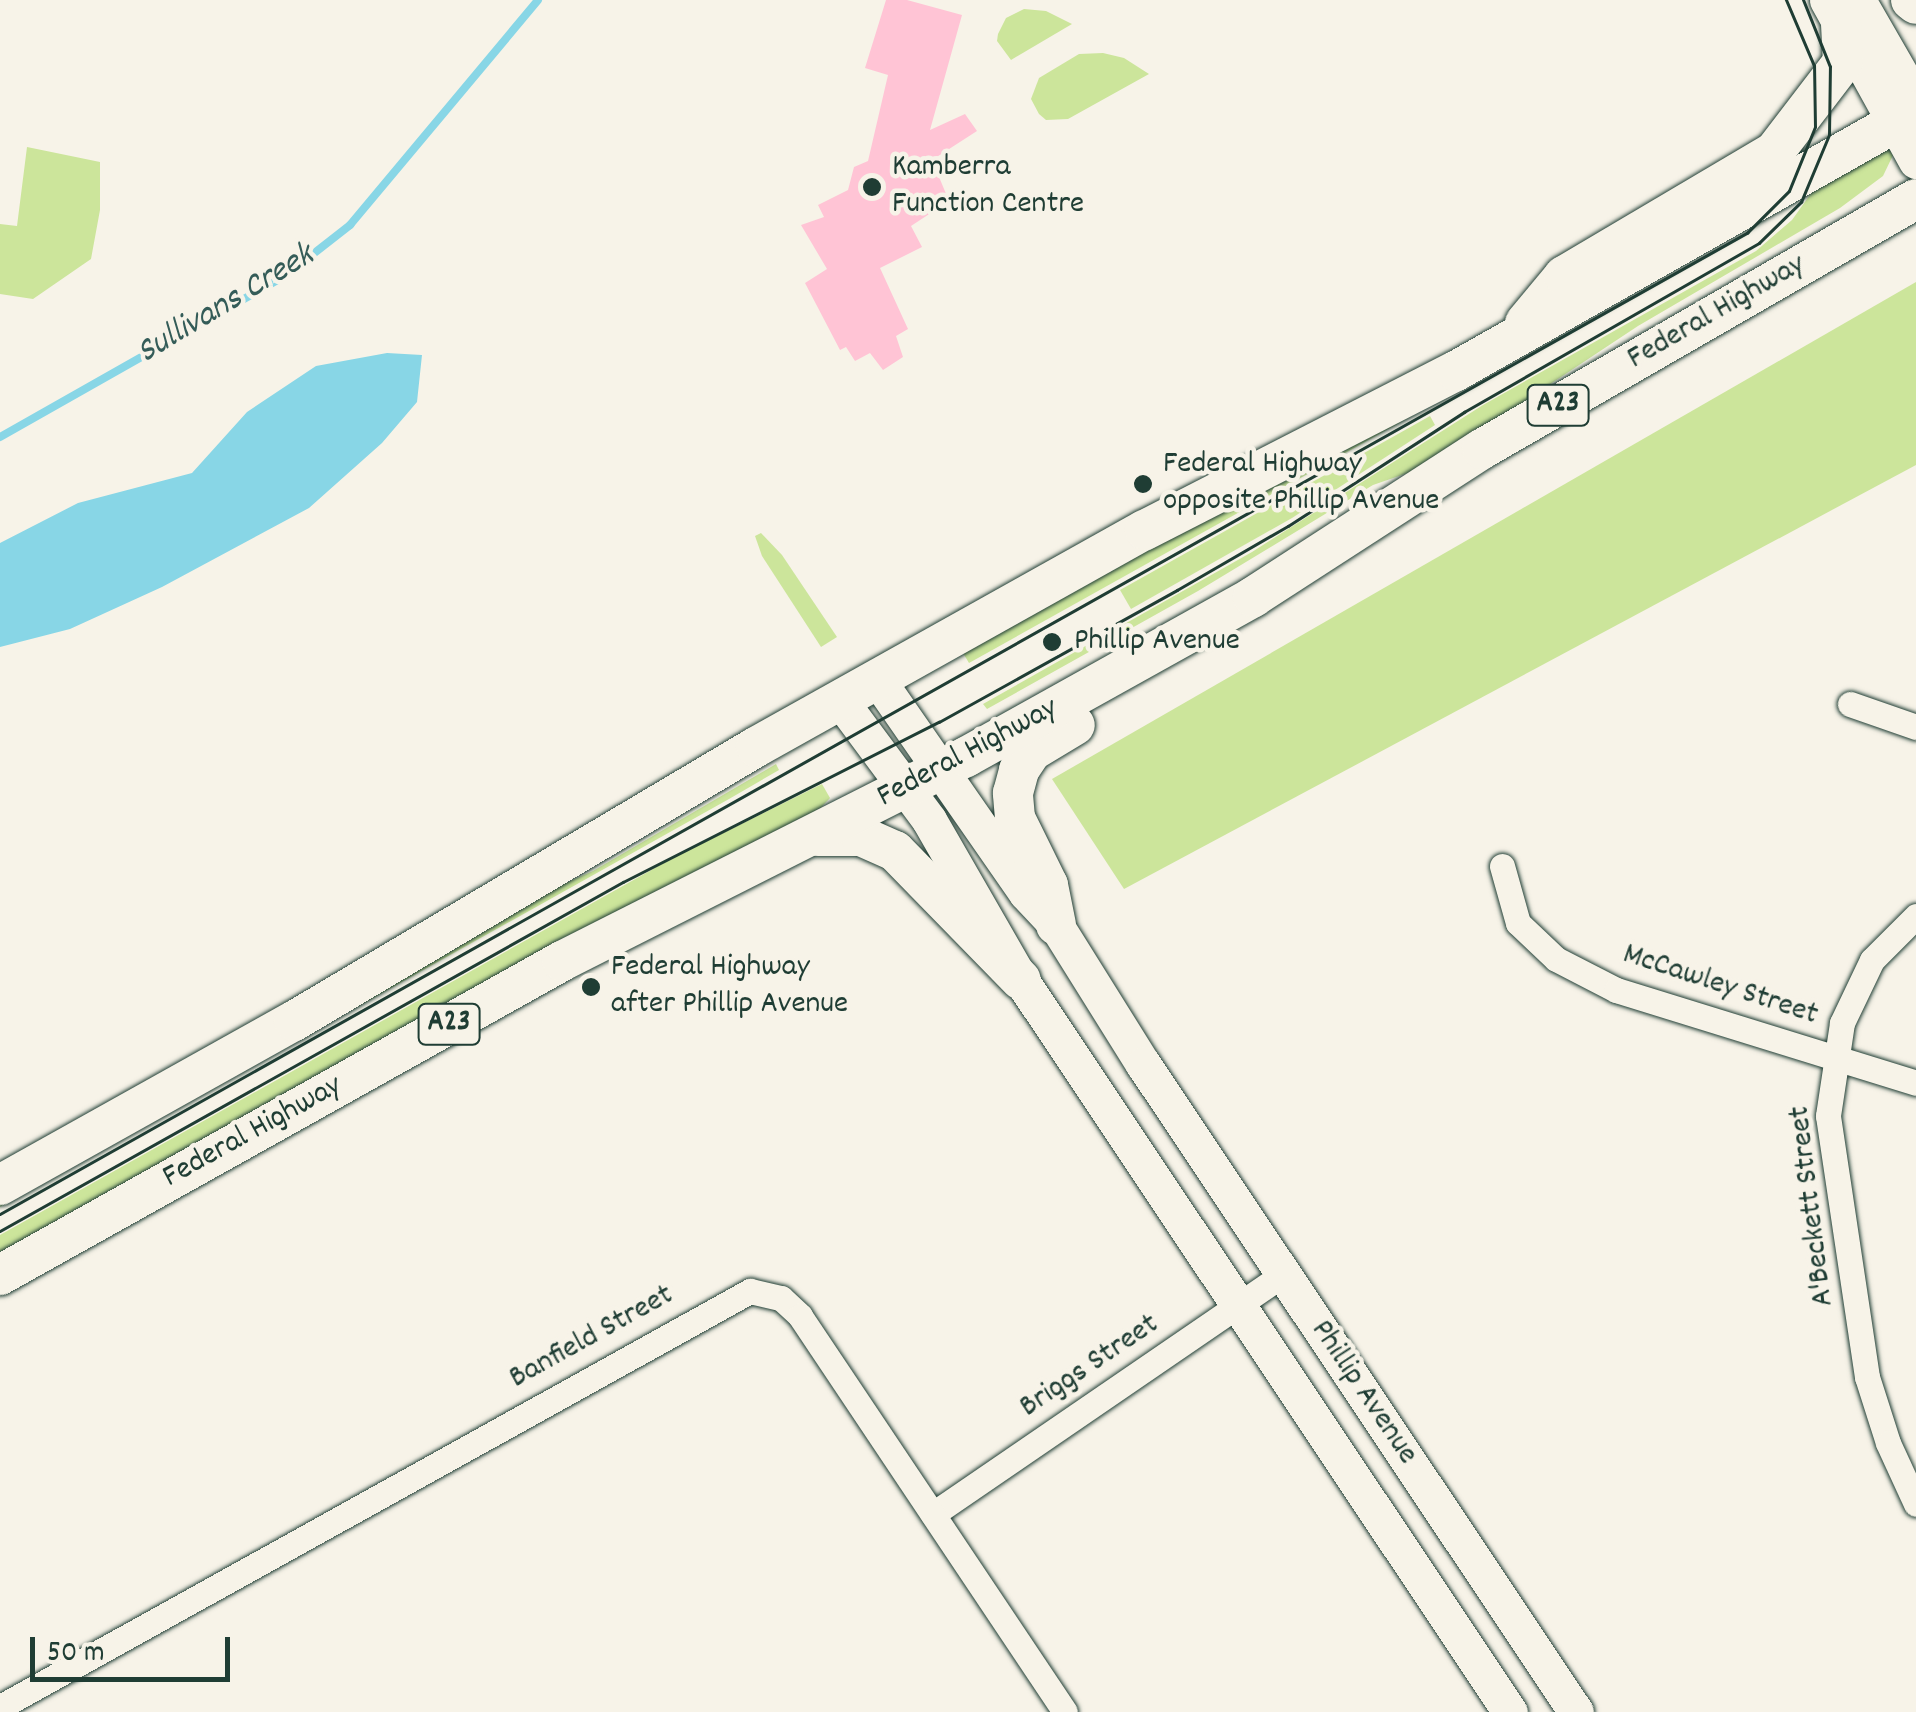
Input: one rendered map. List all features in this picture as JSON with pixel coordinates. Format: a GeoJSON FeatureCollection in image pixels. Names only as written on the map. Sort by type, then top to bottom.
{"type":"FeatureCollection","features":[{"type":"Feature","properties":{"kind":"highway"},"geometry":{"type":"LineString","coordinates":[[1510,341],[1564,276],[1775,151],[1843,62],[1842,8]]}},
{"type":"Feature","properties":{"kind":"highway","name":"A23"},"geometry":{"type":"LineString","coordinates":[[0,1185],[294,1021],[608,831],[840,700],[1145,530],[1510,341],[1909,111]]}},
{"type":"Feature","properties":{"kind":"highway","name":"Federal Highway"},"geometry":{"type":"LineString","coordinates":[[0,1274],[562,961],[923,779],[1253,596],[1482,449],[1916,198]]}},
{"type":"Feature","properties":{"kind":"highway"},"geometry":{"type":"LineString","coordinates":[[1056,925],[1048,884],[1013,810],[1014,785],[1022,764],[1046,741],[1216,648],[1240,622],[1253,596]]}},
{"type":"Feature","properties":{"kind":"highway"},"geometry":{"type":"LineString","coordinates":[[814,836],[860,836],[895,850],[1021,980]]}},
{"type":"Feature","properties":{"kind":"main road"},"geometry":{"type":"LineString","coordinates":[[1842,8],[1909,111],[1916,162]]}},
{"type":"Feature","properties":{"kind":"main road","name":"Phillip Avenue"},"geometry":{"type":"LineString","coordinates":[[878,680],[923,779],[929,820],[1021,980],[1510,1712]]}},
{"type":"Feature","properties":{"kind":"main road","name":"Phillip Avenue"},"geometry":{"type":"LineString","coordinates":[[840,700],[923,779],[1056,925],[1576,1712]]}},
{"type":"Feature","properties":{"kind":"street"},"geometry":{"type":"LineString","coordinates":[[1850,704],[1916,727]]}},
{"type":"Feature","properties":{"kind":"street","name":"McCawley Street"},"geometry":{"type":"LineString","coordinates":[[1502,866],[1518,923],[1556,959],[1616,990],[1916,1083]]}},
{"type":"Feature","properties":{"kind":"street","name":"A'Beckett Street"},"geometry":{"type":"LineString","coordinates":[[1916,916],[1872,960],[1842,1022],[1828,1116],[1868,1377],[1888,1443],[1916,1504]]}},
{"type":"Feature","properties":{"kind":"street","name":"Briggs Street"},"geometry":{"type":"LineString","coordinates":[[932,1514],[1284,1274]]}},
{"type":"Feature","properties":{"kind":"street","name":"Banfield Street"},"geometry":{"type":"LineString","coordinates":[[0,1706],[750,1291],[781,1298],[800,1316],[1065,1712]]}},
{"type":"Feature","properties":{"kind":"green space"},"geometry":{"type":"Polygon","coordinates":[[[1024,9],[1046,11],[1072,24],[1011,60],[997,41],[998,34],[1006,18],[1024,9]]]}},
{"type":"Feature","properties":{"kind":"green space"},"geometry":{"type":"Polygon","coordinates":[[[1103,53],[1124,58],[1149,74],[1068,119],[1046,120],[1039,114],[1031,99],[1039,78],[1079,54],[1103,53]]]}},
{"type":"Feature","properties":{"kind":"green space"},"geometry":{"type":"Polygon","coordinates":[[[1890,143],[1895,151],[1883,176],[1840,208],[1638,326],[1425,467],[1373,485],[1198,591],[987,709],[983,704],[1252,552],[1483,405],[1756,251],[1792,220],[1812,192],[1890,143]]]}},
{"type":"Feature","properties":{"kind":"green space"},"geometry":{"type":"Polygon","coordinates":[[[27,147],[100,162],[100,210],[91,259],[33,299],[0,294],[0,224],[17,226],[27,147]]]}},
{"type":"Feature","properties":{"kind":"green space"},"geometry":{"type":"Polygon","coordinates":[[[1718,245],[969,663],[963,653],[974,641],[1718,245]]]}},
{"type":"Feature","properties":{"kind":"green space"},"geometry":{"type":"Polygon","coordinates":[[[1916,282],[1916,465],[1124,889],[1052,779],[1916,282]]]}},
{"type":"Feature","properties":{"kind":"green space"},"geometry":{"type":"Polygon","coordinates":[[[1430,416],[1435,425],[1292,518],[1131,609],[1120,590],[1430,416]]]}},
{"type":"Feature","properties":{"kind":"green space"},"geometry":{"type":"Polygon","coordinates":[[[761,533],[782,555],[837,637],[821,647],[762,556],[755,536],[761,533]]]}},
{"type":"Feature","properties":{"kind":"green space"},"geometry":{"type":"Polygon","coordinates":[[[776,764],[779,770],[729,799],[0,1207],[0,1199],[498,913],[593,871],[776,764]]]}},
{"type":"Feature","properties":{"kind":"green space"},"geometry":{"type":"Polygon","coordinates":[[[822,784],[830,798],[812,817],[0,1252],[0,1235],[671,859],[822,784]]]}},
{"type":"Feature","properties":{"kind":"water"},"geometry":{"type":"Polygon","coordinates":[[[387,353],[422,355],[417,402],[382,443],[309,508],[162,587],[70,629],[0,647],[0,543],[78,503],[192,473],[247,412],[316,366],[387,353]]]}},
{"type":"Feature","properties":{"kind":"building","name":"Kamberra Function Centre"},"geometry":{"type":"Polygon","coordinates":[[[886,0],[907,0],[962,15],[930,130],[965,114],[977,131],[932,160],[949,201],[911,226],[922,247],[880,268],[908,329],[896,336],[903,357],[883,370],[870,353],[855,361],[846,347],[840,350],[805,283],[827,269],[801,225],[824,217],[818,205],[848,190],[854,167],[868,161],[888,75],[865,68],[886,0]]]}},
{"type":"Feature","properties":{"kind":"waterway","name":"Sullivans Creek"},"geometry":{"type":"LineString","coordinates":[[0,437],[285,276],[350,225],[538,0]]}},
{"type":"Feature","properties":{"kind":"tram line"},"geometry":{"type":"LineString","coordinates":[[0,1214],[1747,233],[1789,191],[1815,127],[1814,66],[1786,0]]}},
{"type":"Feature","properties":{"kind":"tram line"},"geometry":{"type":"LineString","coordinates":[[0,1231],[623,882],[939,722],[1177,590],[1288,526],[1464,412],[1759,243],[1801,202],[1829,135],[1830,67],[1803,0]]}},
{"type":"Feature","properties":{"kind":"place","name":"Kamberra Function Centre"},"geometry":{"type":"Point","coordinates":[872,187]}},
{"type":"Feature","properties":{"kind":"place","name":"Federal Highway opposite Phillip Avenue"},"geometry":{"type":"Point","coordinates":[1143,484]}},
{"type":"Feature","properties":{"kind":"place","name":"Phillip Avenue"},"geometry":{"type":"Point","coordinates":[1052,642]}},
{"type":"Feature","properties":{"kind":"place","name":"Federal Highway after Phillip Avenue"},"geometry":{"type":"Point","coordinates":[591,987]}}]}
